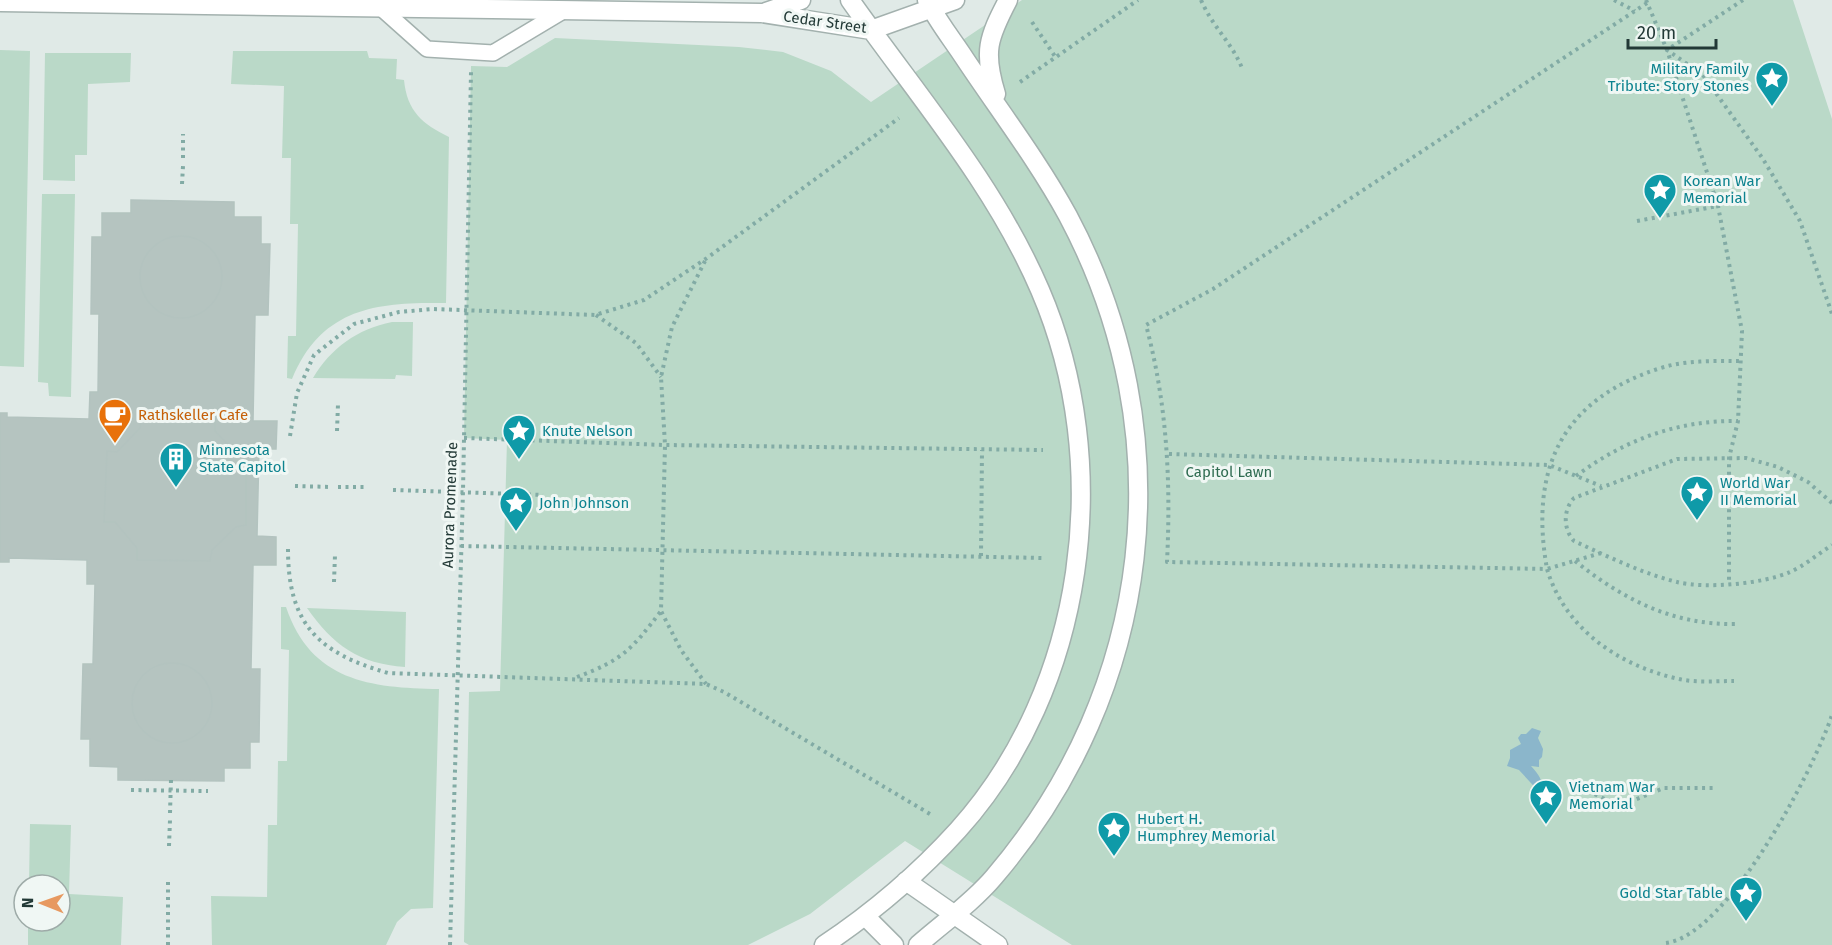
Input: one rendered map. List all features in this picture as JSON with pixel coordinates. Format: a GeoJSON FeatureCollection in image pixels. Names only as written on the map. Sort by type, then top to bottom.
{"type":"FeatureCollection","features":[{"type":"Feature","properties":{"kind":"street","name":"Cedar Street"},"geometry":{"type":"LineString","coordinates":[[762,13],[801,0]]}},
{"type":"Feature","properties":{"kind":"street"},"geometry":{"type":"LineString","coordinates":[[824,945],[906,881],[958,830],[1020,742],[1040,700],[1056,656],[1071,594],[1081,495],[1076,420],[1070,387],[1041,292],[1017,241],[989,195],[932,110],[850,0]]}},
{"type":"Feature","properties":{"kind":"street","name":"Cedar Street"},"geometry":{"type":"LineString","coordinates":[[0,2],[762,13],[871,30],[930,5],[955,0]]}},
{"type":"Feature","properties":{"kind":"street"},"geometry":{"type":"LineString","coordinates":[[1002,113],[987,64],[993,28],[1008,0]]}},
{"type":"Feature","properties":{"kind":"street"},"geometry":{"type":"LineString","coordinates":[[918,945],[992,879],[1032,828],[1080,749],[1108,683],[1118,646],[1134,561],[1140,505],[1133,414],[1115,331],[1101,289],[1067,214],[930,5]]}},
{"type":"Feature","properties":{"kind":"street"},"geometry":{"type":"LineString","coordinates":[[906,881],[998,945]]}},
{"type":"Feature","properties":{"kind":"street"},"geometry":{"type":"LineString","coordinates":[[864,916],[894,945]]}},
{"type":"Feature","properties":{"kind":"lane"},"geometry":{"type":"LineString","coordinates":[[381,8],[427,49],[494,52],[563,11]]}},
{"type":"Feature","properties":{"kind":"path"},"geometry":{"type":"LineString","coordinates":[[1020,81],[1138,0]]}},
{"type":"Feature","properties":{"kind":"path"},"geometry":{"type":"LineString","coordinates":[[1202,0],[1211,21],[1236,53],[1242,68]]}},
{"type":"Feature","properties":{"kind":"path"},"geometry":{"type":"LineString","coordinates":[[1614,0],[1635,11]]}},
{"type":"Feature","properties":{"kind":"path"},"geometry":{"type":"LineString","coordinates":[[1667,50],[1743,0]]}},
{"type":"Feature","properties":{"kind":"path"},"geometry":{"type":"LineString","coordinates":[[1601,553],[1547,569],[1167,562],[1169,454],[1165,409],[1146,325],[1213,289],[1647,2],[1667,50],[1718,206],[1742,331],[1738,421],[1729,458],[1729,584]]}},
{"type":"Feature","properties":{"kind":"path"},"geometry":{"type":"LineString","coordinates":[[1032,22],[1056,58]]}},
{"type":"Feature","properties":{"kind":"path"},"geometry":{"type":"LineString","coordinates":[[1667,50],[1703,75],[1763,159],[1800,221],[1832,314]]}},
{"type":"Feature","properties":{"kind":"path","name":"Aurora Promenade"},"geometry":{"type":"LineString","coordinates":[[450,945],[463,491],[471,66]]}},
{"type":"Feature","properties":{"kind":"path"},"geometry":{"type":"LineString","coordinates":[[290,436],[297,393],[314,355],[354,324],[399,312],[466,310],[595,315],[644,300],[707,258],[899,118]]}},
{"type":"Feature","properties":{"kind":"path"},"geometry":{"type":"LineString","coordinates":[[183,134],[183,158]]}},
{"type":"Feature","properties":{"kind":"path"},"geometry":{"type":"LineString","coordinates":[[182,184],[183,166]]}},
{"type":"Feature","properties":{"kind":"path"},"geometry":{"type":"LineString","coordinates":[[1637,221],[1718,206]]}},
{"type":"Feature","properties":{"kind":"path"},"geometry":{"type":"LineString","coordinates":[[706,684],[681,650],[661,611],[664,444],[661,378],[672,327],[707,258]]}},
{"type":"Feature","properties":{"kind":"path"},"geometry":{"type":"LineString","coordinates":[[595,315],[636,343],[661,378]]}},
{"type":"Feature","properties":{"kind":"path"},"geometry":{"type":"LineString","coordinates":[[1734,681],[1681,680],[1649,671],[1614,655],[1588,636],[1561,604],[1547,569],[1540,518],[1549,465],[1563,433],[1596,400],[1632,379],[1666,367],[1706,361],[1742,361]]}},
{"type":"Feature","properties":{"kind":"path"},"geometry":{"type":"LineString","coordinates":[[337,431],[338,405]]}},
{"type":"Feature","properties":{"kind":"path"},"geometry":{"type":"LineString","coordinates":[[1576,476],[1624,446],[1668,428],[1710,420],[1738,421]]}},
{"type":"Feature","properties":{"kind":"path"},"geometry":{"type":"LineString","coordinates":[[464,438],[664,444],[1043,450]]}},
{"type":"Feature","properties":{"kind":"path"},"geometry":{"type":"LineString","coordinates":[[981,556],[982,450]]}},
{"type":"Feature","properties":{"kind":"path"},"geometry":{"type":"LineString","coordinates":[[1169,454],[1549,465],[1602,486]]}},
{"type":"Feature","properties":{"kind":"path"},"geometry":{"type":"LineString","coordinates":[[1832,503],[1808,482],[1778,467],[1746,458],[1677,459],[1574,498],[1565,519],[1569,535],[1574,541],[1678,582],[1729,584],[1765,581],[1791,572],[1832,545]]}},
{"type":"Feature","properties":{"kind":"path"},"geometry":{"type":"LineString","coordinates":[[295,486],[332,487]]}},
{"type":"Feature","properties":{"kind":"path"},"geometry":{"type":"LineString","coordinates":[[338,487],[367,487]]}},
{"type":"Feature","properties":{"kind":"path"},"geometry":{"type":"LineString","coordinates":[[393,490],[543,495]]}},
{"type":"Feature","properties":{"kind":"path"},"geometry":{"type":"LineString","coordinates":[[461,546],[662,552],[1042,558]]}},
{"type":"Feature","properties":{"kind":"path"},"geometry":{"type":"LineString","coordinates":[[288,549],[288,572],[301,619],[323,644],[353,663],[388,673],[706,684],[734,697],[930,814]]}},
{"type":"Feature","properties":{"kind":"path"},"geometry":{"type":"LineString","coordinates":[[334,582],[335,555]]}},
{"type":"Feature","properties":{"kind":"path"},"geometry":{"type":"LineString","coordinates":[[1574,561],[1612,589],[1657,611],[1682,620],[1735,624]]}},
{"type":"Feature","properties":{"kind":"path"},"geometry":{"type":"LineString","coordinates":[[574,678],[609,665],[633,648],[661,611]]}},
{"type":"Feature","properties":{"kind":"path"},"geometry":{"type":"LineString","coordinates":[[1669,945],[1666,943],[1678,942],[1701,926],[1771,841],[1832,715]]}},
{"type":"Feature","properties":{"kind":"path"},"geometry":{"type":"LineString","coordinates":[[170,813],[171,780]]}},
{"type":"Feature","properties":{"kind":"path"},"geometry":{"type":"LineString","coordinates":[[1588,791],[1615,804],[1627,803],[1664,788],[1717,788]]}},
{"type":"Feature","properties":{"kind":"path"},"geometry":{"type":"LineString","coordinates":[[131,790],[208,791]]}},
{"type":"Feature","properties":{"kind":"path"},"geometry":{"type":"LineString","coordinates":[[169,846],[170,820]]}},
{"type":"Feature","properties":{"kind":"path"},"geometry":{"type":"LineString","coordinates":[[168,879],[168,945]]}},
{"type":"Feature","properties":{"kind":"green space","name":"Capitol Lawn"},"geometry":{"type":"Polygon","coordinates":[[[1022,0],[1793,0],[1832,119],[1832,945],[1072,945],[905,841],[810,914],[748,945],[469,945],[464,942],[469,692],[500,691],[507,440],[464,438],[471,66],[507,67],[555,38],[739,47],[783,52],[831,71],[871,102],[1022,0]]]}},
{"type":"Feature","properties":{"kind":"green space"},"geometry":{"type":"Polygon","coordinates":[[[0,50],[30,51],[24,367],[0,366],[0,50]]]}},
{"type":"Feature","properties":{"kind":"green space"},"geometry":{"type":"Polygon","coordinates":[[[233,51],[367,51],[369,58],[397,59],[396,79],[404,80],[412,108],[431,127],[449,137],[446,303],[397,304],[354,314],[336,323],[319,337],[304,355],[292,379],[287,378],[288,336],[296,336],[298,224],[290,224],[291,158],[282,158],[284,86],[231,84],[233,51]]]}},
{"type":"Feature","properties":{"kind":"green space"},"geometry":{"type":"Polygon","coordinates":[[[45,53],[131,53],[130,82],[88,84],[87,155],[75,155],[75,181],[43,180],[45,53]]]}},
{"type":"Feature","properties":{"kind":"green space"},"geometry":{"type":"Polygon","coordinates":[[[42,194],[75,194],[71,397],[49,396],[48,383],[38,382],[42,194]]]}},
{"type":"Feature","properties":{"kind":"green space"},"geometry":{"type":"Polygon","coordinates":[[[392,322],[413,322],[412,376],[396,375],[395,379],[313,378],[328,358],[346,341],[367,329],[392,322]]]}},
{"type":"Feature","properties":{"kind":"green space"},"geometry":{"type":"Polygon","coordinates":[[[281,607],[286,607],[297,632],[311,651],[327,665],[346,675],[390,686],[439,689],[433,908],[411,909],[397,922],[386,945],[212,945],[211,896],[267,897],[268,825],[277,825],[278,761],[287,761],[289,650],[281,649],[281,607]]]}},
{"type":"Feature","properties":{"kind":"green space"},"geometry":{"type":"Polygon","coordinates":[[[307,608],[406,612],[405,667],[374,662],[348,650],[327,632],[307,608]]]}},
{"type":"Feature","properties":{"kind":"green space"},"geometry":{"type":"Polygon","coordinates":[[[30,824],[71,825],[70,873],[29,873],[30,824]]]}},
{"type":"Feature","properties":{"kind":"green space"},"geometry":{"type":"Polygon","coordinates":[[[72,894],[123,897],[121,945],[28,945],[28,933],[72,933],[72,894]]]}},
{"type":"Feature","properties":{"kind":"water"},"geometry":{"type":"Polygon","coordinates":[[[1532,728],[1541,731],[1538,738],[1543,749],[1542,757],[1539,760],[1539,767],[1531,766],[1541,779],[1542,795],[1519,770],[1507,766],[1510,750],[1521,744],[1518,738],[1521,734],[1526,734],[1532,728]]]}},
{"type":"Feature","properties":{"kind":"building","name":"Minnesota State Capitol"},"geometry":{"type":"Polygon","coordinates":[[[131,200],[234,202],[234,217],[261,217],[261,244],[270,244],[268,315],[255,315],[253,421],[277,421],[276,449],[259,449],[257,536],[276,537],[276,565],[253,565],[251,669],[260,669],[259,742],[250,742],[250,768],[224,768],[224,781],[118,780],[118,767],[90,766],[90,739],[81,739],[83,664],[93,664],[95,584],[87,584],[87,560],[9,558],[9,562],[0,562],[0,413],[7,413],[7,417],[89,419],[90,392],[98,392],[99,314],[91,314],[92,237],[102,237],[102,213],[131,213],[131,200]]]}},
{"type":"Feature","properties":{"kind":"building"},"geometry":{"type":"Polygon","coordinates":[[[181,236],[197,239],[210,248],[219,261],[222,277],[219,293],[210,306],[197,315],[181,318],[165,315],[152,306],[143,293],[140,277],[143,261],[152,248],[165,239],[181,236]]]}},
{"type":"Feature","properties":{"kind":"building","name":"Minnesota State Capitol"},"geometry":{"type":"Polygon","coordinates":[[[142,418],[215,419],[215,431],[237,454],[246,454],[246,525],[236,527],[212,550],[210,561],[137,560],[137,548],[115,522],[104,522],[107,451],[117,452],[140,428],[142,418]]]}},
{"type":"Feature","properties":{"kind":"building"},"geometry":{"type":"Polygon","coordinates":[[[172,663],[187,666],[200,675],[209,688],[212,703],[209,718],[200,731],[187,740],[172,743],[157,740],[144,731],[135,718],[132,703],[135,688],[144,675],[157,666],[172,663]]]}},
{"type":"Feature","properties":{"kind":"place","name":"Military Family Tribute: Story Stones"},"geometry":{"type":"Point","coordinates":[1772,107]}},
{"type":"Feature","properties":{"kind":"place","name":"Korean War Memorial"},"geometry":{"type":"Point","coordinates":[1660,219]}},
{"type":"Feature","properties":{"kind":"place","name":"Rathskeller Cafe"},"geometry":{"type":"Point","coordinates":[115,444]}},
{"type":"Feature","properties":{"kind":"place","name":"Knute Nelson"},"geometry":{"type":"Point","coordinates":[519,460]}},
{"type":"Feature","properties":{"kind":"place","name":"Minnesota State Capitol"},"geometry":{"type":"Point","coordinates":[176,488]}},
{"type":"Feature","properties":{"kind":"place","name":"World War II Memorial"},"geometry":{"type":"Point","coordinates":[1697,521]}},
{"type":"Feature","properties":{"kind":"place","name":"John Johnson"},"geometry":{"type":"Point","coordinates":[516,532]}},
{"type":"Feature","properties":{"kind":"place","name":"Vietnam War Memorial"},"geometry":{"type":"Point","coordinates":[1546,825]}},
{"type":"Feature","properties":{"kind":"place","name":"Hubert H. Humphrey Memorial"},"geometry":{"type":"Point","coordinates":[1114,857]}},
{"type":"Feature","properties":{"kind":"place","name":"Gold Star Table"},"geometry":{"type":"Point","coordinates":[1746,922]}}]}
